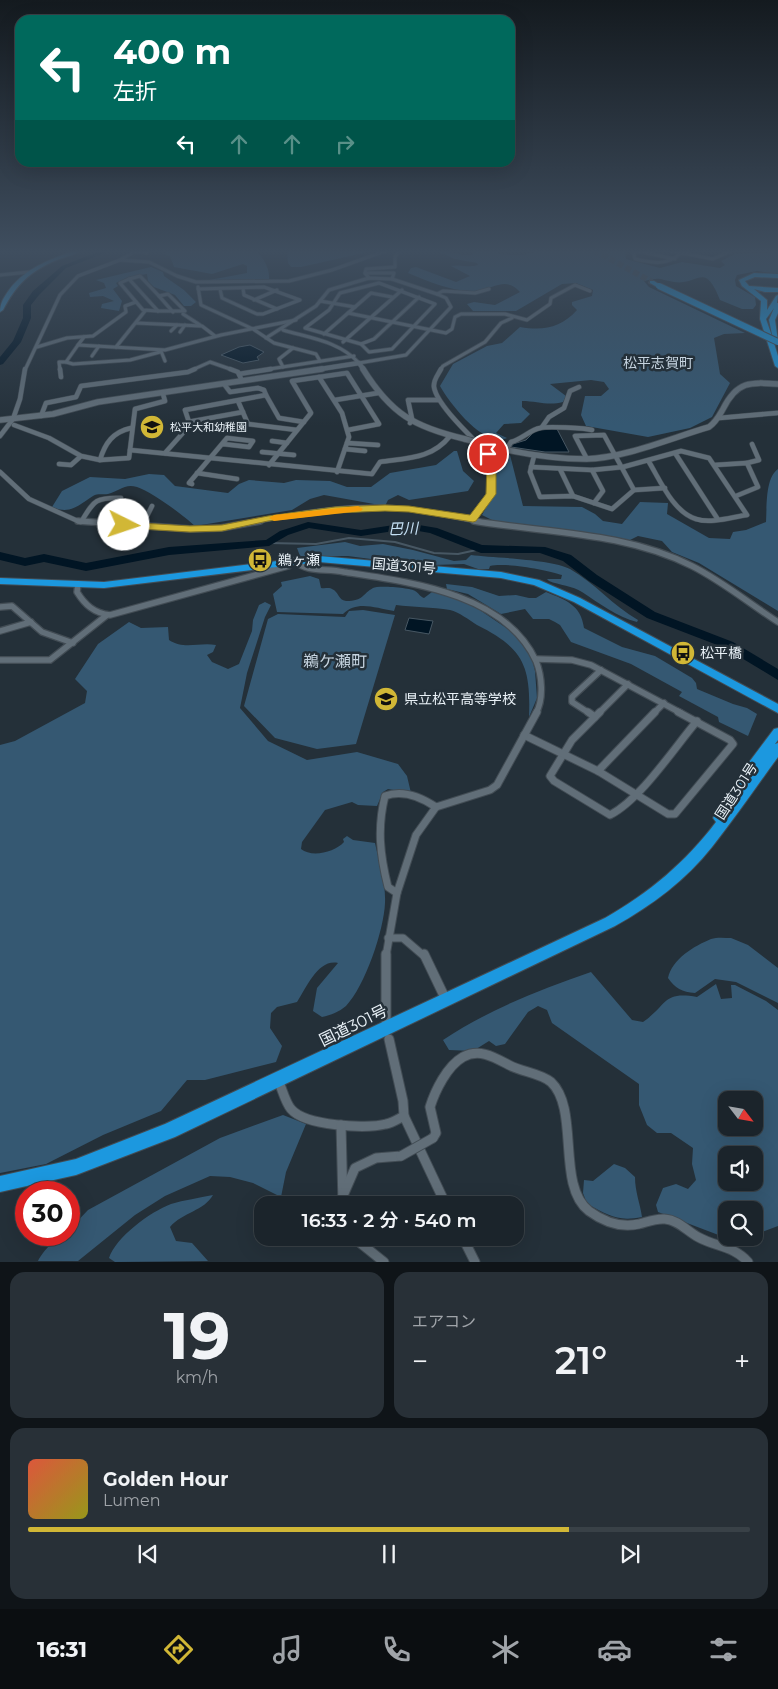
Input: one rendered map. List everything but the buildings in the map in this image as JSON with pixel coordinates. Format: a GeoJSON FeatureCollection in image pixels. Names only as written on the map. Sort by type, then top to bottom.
{"type":"FeatureCollection","features":[{"type":"Feature","properties":{"kind":"highway"},"geometry":{"type":"LineString","coordinates":[[710,309],[778,343]]}},
{"type":"Feature","properties":{"kind":"highway"},"geometry":{"type":"LineString","coordinates":[[715,309],[778,338]]}},
{"type":"Feature","properties":{"kind":"highway"},"geometry":{"type":"LineString","coordinates":[[764,309],[763,319],[766,331],[778,366]]}},
{"type":"Feature","properties":{"kind":"highway"},"geometry":{"type":"LineString","coordinates":[[766,331],[769,309]]}},
{"type":"Feature","properties":{"kind":"highway"},"geometry":{"type":"LineString","coordinates":[[777,309],[772,324],[778,343]]}},
{"type":"Feature","properties":{"kind":"highway"},"geometry":{"type":"LineString","coordinates":[[778,314],[774,327],[778,343]]}},
{"type":"Feature","properties":{"kind":"highway","name":"国道301号"},"geometry":{"type":"LineString","coordinates":[[0,580],[78,584],[127,583],[291,561],[342,560],[501,575],[536,582],[577,600],[778,709]]}},
{"type":"Feature","properties":{"kind":"highway","name":"国道301号"},"geometry":{"type":"LineString","coordinates":[[697,852],[748,772],[778,732]]}},
{"type":"Feature","properties":{"kind":"highway","name":"国道301号"},"geometry":{"type":"LineString","coordinates":[[0,1184],[76,1168],[133,1147],[610,922],[638,906],[669,882],[707,844],[778,748]]}},
{"type":"Feature","properties":{"kind":"street"},"geometry":{"type":"LineString","coordinates":[[0,436],[14,422],[24,372],[54,309]]}},
{"type":"Feature","properties":{"kind":"street"},"geometry":{"type":"LineString","coordinates":[[37,347],[67,338],[96,334],[126,312],[125,309]]}},
{"type":"Feature","properties":{"kind":"street"},"geometry":{"type":"LineString","coordinates":[[170,309],[173,312]]}},
{"type":"Feature","properties":{"kind":"street"},"geometry":{"type":"LineString","coordinates":[[116,347],[145,311],[185,311],[183,309]]}},
{"type":"Feature","properties":{"kind":"street"},"geometry":{"type":"LineString","coordinates":[[210,309],[253,329],[266,338],[316,354],[320,361]]}},
{"type":"Feature","properties":{"kind":"street"},"geometry":{"type":"LineString","coordinates":[[246,309],[257,314],[276,309]]}},
{"type":"Feature","properties":{"kind":"street"},"geometry":{"type":"LineString","coordinates":[[266,338],[283,330],[310,309]]}},
{"type":"Feature","properties":{"kind":"street"},"geometry":{"type":"LineString","coordinates":[[329,309],[305,328],[361,344],[370,352],[392,349],[432,309]]}},
{"type":"Feature","properties":{"kind":"street"},"geometry":{"type":"LineString","coordinates":[[324,334],[353,309]]}},
{"type":"Feature","properties":{"kind":"street"},"geometry":{"type":"LineString","coordinates":[[338,346],[379,309]]}},
{"type":"Feature","properties":{"kind":"street"},"geometry":{"type":"LineString","coordinates":[[361,344],[374,339],[406,309]]}},
{"type":"Feature","properties":{"kind":"street"},"geometry":{"type":"LineString","coordinates":[[14,422],[80,405],[163,394],[406,355],[449,309]]}},
{"type":"Feature","properties":{"kind":"street"},"geometry":{"type":"LineString","coordinates":[[348,313],[446,333],[452,329],[455,317],[461,314],[505,314],[512,318],[527,320],[543,309]]}},
{"type":"Feature","properties":{"kind":"street"},"geometry":{"type":"LineString","coordinates":[[183,314],[215,336]]}},
{"type":"Feature","properties":{"kind":"street"},"geometry":{"type":"LineString","coordinates":[[473,519],[491,494],[492,461],[488,454],[439,400],[434,388],[434,382],[443,366],[485,342],[501,323],[512,318]]}},
{"type":"Feature","properties":{"kind":"street"},"geometry":{"type":"LineString","coordinates":[[61,377],[59,364],[66,362],[73,364],[126,360],[215,336],[297,320]]}},
{"type":"Feature","properties":{"kind":"street"},"geometry":{"type":"LineString","coordinates":[[136,323],[202,326]]}},
{"type":"Feature","properties":{"kind":"street"},"geometry":{"type":"LineString","coordinates":[[171,332],[177,325]]}},
{"type":"Feature","properties":{"kind":"street"},"geometry":{"type":"LineString","coordinates":[[180,332],[185,325]]}},
{"type":"Feature","properties":{"kind":"street"},"geometry":{"type":"LineString","coordinates":[[283,330],[350,351],[390,408],[410,423],[450,436],[534,456],[586,459],[616,455],[709,427],[719,418],[733,389],[740,385],[757,382],[778,384]]}},
{"type":"Feature","properties":{"kind":"street"},"geometry":{"type":"LineString","coordinates":[[66,362],[84,337]]}},
{"type":"Feature","properties":{"kind":"street"},"geometry":{"type":"LineString","coordinates":[[78,345],[163,351]]}},
{"type":"Feature","properties":{"kind":"street"},"geometry":{"type":"LineString","coordinates":[[92,356],[99,346]]}},
{"type":"Feature","properties":{"kind":"street"},"geometry":{"type":"LineString","coordinates":[[283,366],[280,359],[293,348]]}},
{"type":"Feature","properties":{"kind":"street"},"geometry":{"type":"LineString","coordinates":[[163,351],[165,361]]}},
{"type":"Feature","properties":{"kind":"street"},"geometry":{"type":"LineString","coordinates":[[41,416],[46,403],[76,397],[81,386],[188,372],[210,362],[239,374],[354,356]]}},
{"type":"Feature","properties":{"kind":"street"},"geometry":{"type":"LineString","coordinates":[[292,381],[347,373],[379,424],[348,430]]}},
{"type":"Feature","properties":{"kind":"street"},"geometry":{"type":"LineString","coordinates":[[239,374],[242,381]]}},
{"type":"Feature","properties":{"kind":"street"},"geometry":{"type":"LineString","coordinates":[[269,465],[311,413],[288,374]]}},
{"type":"Feature","properties":{"kind":"street"},"geometry":{"type":"LineString","coordinates":[[319,377],[335,400],[348,430],[347,443],[337,472]]}},
{"type":"Feature","properties":{"kind":"street"},"geometry":{"type":"LineString","coordinates":[[224,384],[230,392],[258,388],[264,390],[278,418],[304,422]]}},
{"type":"Feature","properties":{"kind":"street"},"geometry":{"type":"LineString","coordinates":[[542,427],[549,417],[564,408],[570,392],[579,387]]}},
{"type":"Feature","properties":{"kind":"street"},"geometry":{"type":"LineString","coordinates":[[335,400],[378,393]]}},
{"type":"Feature","properties":{"kind":"street"},"geometry":{"type":"LineString","coordinates":[[3,420],[14,422],[47,436],[80,457],[100,460],[129,458],[135,409],[161,404],[165,401],[163,394]]}},
{"type":"Feature","properties":{"kind":"street"},"geometry":{"type":"LineString","coordinates":[[165,453],[190,426],[185,410],[266,395]]}},
{"type":"Feature","properties":{"kind":"street"},"geometry":{"type":"LineString","coordinates":[[410,423],[412,419],[408,400],[439,400]]}},
{"type":"Feature","properties":{"kind":"street"},"geometry":{"type":"LineString","coordinates":[[238,401],[248,424],[297,430]]}},
{"type":"Feature","properties":{"kind":"street"},"geometry":{"type":"LineString","coordinates":[[188,422],[243,412]]}},
{"type":"Feature","properties":{"kind":"street"},"geometry":{"type":"LineString","coordinates":[[719,418],[778,413]]}},
{"type":"Feature","properties":{"kind":"street"},"geometry":{"type":"LineString","coordinates":[[504,449],[511,442],[524,438],[533,429],[542,427],[566,429],[583,427],[592,430]]}},
{"type":"Feature","properties":{"kind":"street"},"geometry":{"type":"LineString","coordinates":[[100,460],[103,446],[119,430],[132,428]]}},
{"type":"Feature","properties":{"kind":"street"},"geometry":{"type":"LineString","coordinates":[[586,459],[576,435],[604,435],[634,490]]}},
{"type":"Feature","properties":{"kind":"street"},"geometry":{"type":"LineString","coordinates":[[130,450],[372,474],[380,462],[421,458],[447,441],[450,436]]}},
{"type":"Feature","properties":{"kind":"street"},"geometry":{"type":"LineString","coordinates":[[192,484],[189,483],[227,438],[253,440],[249,447],[223,444]]}},
{"type":"Feature","properties":{"kind":"street"},"geometry":{"type":"LineString","coordinates":[[272,441],[287,443]]}},
{"type":"Feature","properties":{"kind":"street"},"geometry":{"type":"LineString","coordinates":[[347,443],[378,445]]}},
{"type":"Feature","properties":{"kind":"street"},"geometry":{"type":"LineString","coordinates":[[715,465],[747,463],[759,460],[752,444]]}},
{"type":"Feature","properties":{"kind":"street"},"geometry":{"type":"LineString","coordinates":[[345,449],[365,451]]}},
{"type":"Feature","properties":{"kind":"street"},"geometry":{"type":"LineString","coordinates":[[531,466],[592,470],[623,467],[649,462],[681,451],[709,458],[747,515],[696,519],[684,512],[665,488],[649,462]]}},
{"type":"Feature","properties":{"kind":"street"},"geometry":{"type":"LineString","coordinates":[[262,452],[294,456]]}},
{"type":"Feature","properties":{"kind":"street"},"geometry":{"type":"LineString","coordinates":[[675,453],[717,518]]}},
{"type":"Feature","properties":{"kind":"street"},"geometry":{"type":"LineString","coordinates":[[534,456],[530,472],[540,497],[572,496],[612,509],[634,490],[665,488]]}},
{"type":"Feature","properties":{"kind":"street"},"geometry":{"type":"LineString","coordinates":[[59,464],[71,465],[80,457]]}},
{"type":"Feature","properties":{"kind":"street"},"geometry":{"type":"LineString","coordinates":[[736,496],[758,487],[747,463]]}},
{"type":"Feature","properties":{"kind":"street"},"geometry":{"type":"LineString","coordinates":[[560,469],[572,496]]}},
{"type":"Feature","properties":{"kind":"street"},"geometry":{"type":"LineString","coordinates":[[592,470],[603,491],[594,503]]}},
{"type":"Feature","properties":{"kind":"street"},"geometry":{"type":"LineString","coordinates":[[0,472],[29,499],[81,522],[222,528],[268,518],[325,511],[385,508],[409,509],[498,525],[610,539],[664,554],[693,566],[778,622]]}},
{"type":"Feature","properties":{"kind":"street"},"geometry":{"type":"LineString","coordinates":[[197,474],[237,479]]}},
{"type":"Feature","properties":{"kind":"street"},"geometry":{"type":"LineString","coordinates":[[81,522],[99,497],[121,498],[107,524]]}},
{"type":"Feature","properties":{"kind":"street"},"geometry":{"type":"LineString","coordinates":[[142,526],[152,506]]}},
{"type":"Feature","properties":{"kind":"street"},"geometry":{"type":"LineString","coordinates":[[78,584],[76,589],[82,600],[97,613],[107,615],[172,600],[288,566],[291,561],[304,569],[315,568],[359,574],[466,598],[519,634],[536,659],[540,700],[538,710],[497,785],[489,792],[473,797],[449,800],[436,807],[429,813],[418,830],[397,892],[388,938],[384,988],[386,1020]]}},
{"type":"Feature","properties":{"kind":"street"},"geometry":{"type":"LineString","coordinates":[[0,607],[12,606],[42,632],[73,643]]}},
{"type":"Feature","properties":{"kind":"street"},"geometry":{"type":"LineString","coordinates":[[0,660],[50,660],[107,615]]}},
{"type":"Feature","properties":{"kind":"street"},"geometry":{"type":"LineString","coordinates":[[0,631],[31,622]]}},
{"type":"Feature","properties":{"kind":"street"},"geometry":{"type":"LineString","coordinates":[[524,735],[598,771],[668,814],[675,814],[733,744],[730,740],[697,721],[601,670],[572,660],[536,659]]}},
{"type":"Feature","properties":{"kind":"street"},"geometry":{"type":"LineString","coordinates":[[595,717],[572,702],[572,697],[601,670]]}},
{"type":"Feature","properties":{"kind":"street"},"geometry":{"type":"LineString","coordinates":[[628,684],[563,753],[550,776],[554,781],[610,815],[616,814],[697,721]]}},
{"type":"Feature","properties":{"kind":"street"},"geometry":{"type":"LineString","coordinates":[[598,771],[664,703]]}},
{"type":"Feature","properties":{"kind":"street"},"geometry":{"type":"LineString","coordinates":[[397,892],[388,887],[378,845],[381,811],[385,796],[394,793],[424,799],[436,807]]}},
{"type":"Feature","properties":{"kind":"street"},"geometry":{"type":"LineString","coordinates":[[388,938],[404,938],[415,944],[423,953],[446,1000]]}},
{"type":"Feature","properties":{"kind":"street"},"geometry":{"type":"LineString","coordinates":[[389,1039],[403,1101],[404,1116],[442,1196]]}},
{"type":"Feature","properties":{"kind":"street"},"geometry":{"type":"LineString","coordinates":[[345,1196],[355,1168],[376,1158],[401,1156],[433,1138],[436,1132],[430,1106],[452,1065],[459,1058],[482,1053],[523,1071],[546,1078],[554,1085],[562,1101],[567,1123],[573,1179],[580,1202],[587,1210],[606,1220],[625,1226],[649,1220],[667,1219],[680,1224],[702,1238],[732,1248],[748,1262]]}},
{"type":"Feature","properties":{"kind":"street"},"geometry":{"type":"LineString","coordinates":[[278,1080],[291,1109],[302,1116],[341,1125],[368,1126],[387,1124],[404,1116]]}},
{"type":"Feature","properties":{"kind":"street"},"geometry":{"type":"LineString","coordinates":[[341,1125],[343,1196]]}},
{"type":"Feature","properties":{"kind":"street"},"geometry":{"type":"LineString","coordinates":[[364,1246],[384,1262]]}},
{"type":"Feature","properties":{"kind":"street"},"geometry":{"type":"LineString","coordinates":[[467,1246],[475,1262]]}},
{"type":"Feature","properties":{"kind":"shaded area"},"geometry":{"type":"Polygon","coordinates":[[[471,309],[520,309],[516,311],[473,311],[471,309]]]}},
{"type":"Feature","properties":{"kind":"shaded area"},"geometry":{"type":"Polygon","coordinates":[[[576,309],[695,309],[745,333],[724,334],[714,338],[720,374],[730,383],[712,417],[690,428],[648,437],[586,426],[581,415],[585,396],[601,396],[609,389],[604,382],[591,380],[550,384],[566,396],[563,402],[522,401],[522,407],[530,414],[521,423],[504,424],[496,433],[507,438],[498,440],[489,437],[469,423],[440,386],[453,364],[487,346],[502,343],[520,327],[536,329],[551,327],[565,321],[577,310],[576,309]]]}},
{"type":"Feature","properties":{"kind":"shaded area"},"geometry":{"type":"Polygon","coordinates":[[[250,345],[264,352],[257,357],[259,360],[243,363],[221,355],[239,347],[250,345]]]}},
{"type":"Feature","properties":{"kind":"shaded area"},"geometry":{"type":"Polygon","coordinates":[[[557,429],[569,452],[545,452],[511,447],[513,444],[526,440],[536,430],[557,429]]]}},
{"type":"Feature","properties":{"kind":"shaded area"},"geometry":{"type":"Polygon","coordinates":[[[454,451],[457,451],[463,471],[474,481],[468,491],[409,500],[398,495],[388,500],[385,506],[324,495],[310,499],[292,510],[195,526],[151,494],[137,487],[129,486],[108,494],[95,495],[74,508],[64,510],[52,507],[62,491],[90,477],[125,479],[149,474],[164,475],[175,486],[228,493],[239,484],[249,480],[284,483],[296,480],[330,481],[347,487],[371,487],[390,473],[436,465],[454,451]]]}},
{"type":"Feature","properties":{"kind":"shaded area"},"geometry":{"type":"Polygon","coordinates":[[[510,455],[523,506],[582,507],[603,521],[622,524],[640,502],[668,503],[667,514],[709,538],[730,539],[733,532],[746,530],[766,522],[769,486],[774,473],[778,469],[778,611],[699,563],[672,552],[662,541],[638,536],[628,541],[498,523],[482,515],[494,493],[496,460],[510,455]]]}},
{"type":"Feature","properties":{"kind":"shaded area"},"geometry":{"type":"Polygon","coordinates":[[[345,542],[360,546],[383,544],[454,561],[466,560],[471,555],[537,561],[562,566],[588,581],[620,608],[638,620],[637,622],[630,620],[615,613],[578,590],[549,581],[547,579],[561,579],[562,575],[547,571],[505,565],[490,566],[489,569],[478,569],[464,564],[433,565],[413,559],[394,562],[348,556],[300,556],[297,548],[345,542]]]}},
{"type":"Feature","properties":{"kind":"shaded area"},"geometry":{"type":"Polygon","coordinates":[[[310,576],[319,579],[321,588],[332,589],[341,599],[346,601],[356,600],[376,587],[395,587],[413,590],[424,598],[432,592],[465,600],[518,636],[532,659],[537,698],[529,717],[526,671],[514,651],[493,633],[457,612],[436,608],[396,605],[394,611],[360,606],[354,607],[343,614],[277,612],[273,594],[282,586],[281,582],[310,576]]]}},
{"type":"Feature","properties":{"kind":"shaded area"},"geometry":{"type":"Polygon","coordinates":[[[446,584],[472,587],[499,596],[516,595],[536,598],[546,592],[566,601],[580,614],[584,628],[622,647],[655,656],[692,678],[696,683],[697,689],[747,708],[757,714],[748,736],[719,722],[718,717],[679,696],[682,692],[631,664],[571,642],[560,625],[555,622],[549,619],[533,619],[525,609],[501,614],[468,594],[447,589],[446,584]]]}},
{"type":"Feature","properties":{"kind":"shaded area"},"geometry":{"type":"Polygon","coordinates":[[[265,602],[271,605],[265,617],[247,673],[240,708],[268,741],[307,760],[357,752],[398,764],[407,776],[411,793],[388,789],[383,792],[377,806],[358,805],[352,802],[325,810],[302,842],[301,849],[311,853],[323,853],[335,849],[344,842],[343,839],[347,836],[353,840],[375,843],[385,895],[384,914],[372,957],[360,985],[346,1006],[341,1010],[322,1017],[313,1011],[317,988],[338,963],[325,965],[314,975],[297,1002],[277,1007],[271,1013],[270,1028],[282,1046],[276,1062],[205,1080],[187,1080],[161,1111],[103,1135],[46,1164],[0,1173],[0,745],[15,741],[85,703],[87,691],[75,679],[98,644],[129,622],[141,628],[168,627],[169,640],[180,645],[216,645],[213,652],[207,655],[212,662],[228,669],[239,664],[252,631],[253,620],[259,605],[265,602]]]}},
{"type":"Feature","properties":{"kind":"shaded area"},"geometry":{"type":"Polygon","coordinates":[[[363,610],[395,615],[356,744],[317,749],[275,738],[244,706],[268,619],[278,614],[345,617],[349,611],[363,610]]]}},
{"type":"Feature","properties":{"kind":"shaded area"},"geometry":{"type":"Polygon","coordinates":[[[409,618],[433,621],[429,634],[405,630],[409,618]]]}},
{"type":"Feature","properties":{"kind":"shaded area"},"geometry":{"type":"Polygon","coordinates":[[[731,938],[748,945],[778,968],[778,1003],[736,982],[715,979],[695,993],[679,989],[668,978],[674,965],[691,949],[711,939],[731,938]]]}},
{"type":"Feature","properties":{"kind":"shaded area"},"geometry":{"type":"Polygon","coordinates":[[[591,972],[632,1020],[643,1022],[671,998],[677,996],[697,997],[716,984],[721,999],[732,998],[731,985],[735,985],[766,1001],[778,1010],[778,1226],[763,1232],[763,1201],[718,1201],[718,1235],[658,1212],[656,1205],[663,1188],[676,1184],[688,1189],[696,1180],[692,1164],[693,1148],[671,1133],[657,1133],[647,1125],[639,1105],[639,1084],[552,1023],[547,1010],[538,1006],[528,1012],[505,1044],[496,1046],[489,1041],[473,1051],[449,1050],[443,1040],[479,1019],[534,993],[591,972]]]}},
{"type":"Feature","properties":{"kind":"shaded area"},"geometry":{"type":"Polygon","coordinates":[[[283,1115],[306,1124],[286,1172],[281,1196],[253,1183],[230,1177],[210,1176],[165,1196],[135,1215],[78,1261],[38,1261],[49,1246],[80,1246],[80,1218],[88,1210],[220,1138],[283,1115]]]}},
{"type":"Feature","properties":{"kind":"shaded area"},"geometry":{"type":"Polygon","coordinates":[[[614,1164],[625,1168],[635,1177],[642,1217],[619,1218],[587,1204],[583,1193],[584,1180],[593,1181],[614,1164]]]}},
{"type":"Feature","properties":{"kind":"shaded area"},"geometry":{"type":"Polygon","coordinates":[[[213,1195],[204,1205],[181,1218],[170,1227],[176,1241],[192,1243],[208,1261],[115,1262],[109,1258],[126,1234],[153,1213],[171,1204],[213,1195]]]}},
{"type":"Feature","properties":{"kind":"waterway","name":"巴川"},"geometry":{"type":"LineString","coordinates":[[0,362],[17,342],[27,318],[27,309]]}},
{"type":"Feature","properties":{"kind":"waterway","name":"巴川"},"geometry":{"type":"LineString","coordinates":[[0,556],[25,562],[44,558],[86,567],[169,551],[269,543],[284,533],[308,525],[361,533],[407,526],[433,530],[444,536],[481,549],[541,549],[567,558],[593,578],[651,615],[729,645],[778,675]]}},
{"type":"Feature","properties":{"kind":"waterway"},"geometry":{"type":"LineString","coordinates":[[269,543],[316,544],[349,538],[395,542],[434,553],[458,554],[481,549]]}},
{"type":"Feature","properties":{"kind":"slow traffic"},"geometry":{"type":"LineString","coordinates":[[274,518],[358,509]]}},
{"type":"Feature","properties":{"kind":"place","name":"松平大和幼稚園"},"geometry":{"type":"Point","coordinates":[152,427]}},
{"type":"Feature","properties":{"kind":"place","name":"鵜ヶ瀬"},"geometry":{"type":"Point","coordinates":[260,560]}},
{"type":"Feature","properties":{"kind":"place","name":"松平橋"},"geometry":{"type":"Point","coordinates":[683,653]}},
{"type":"Feature","properties":{"kind":"place","name":"県立松平高等学校"},"geometry":{"type":"Point","coordinates":[386,699]}},
{"type":"Feature","properties":{"kind":"district","name":"松平志賀町"},"geometry":{"type":"Point","coordinates":[658,363]}},
{"type":"Feature","properties":{"kind":"district","name":"鵜ケ瀬町"},"geometry":{"type":"Point","coordinates":[335,661]}},
{"type":"Feature","properties":{"kind":"route"},"geometry":{"type":"LineString","coordinates":[[124,525],[190,529],[222,528],[268,518],[335,510],[385,508],[409,509],[473,519],[491,494],[492,461],[488,454]]}}]}
